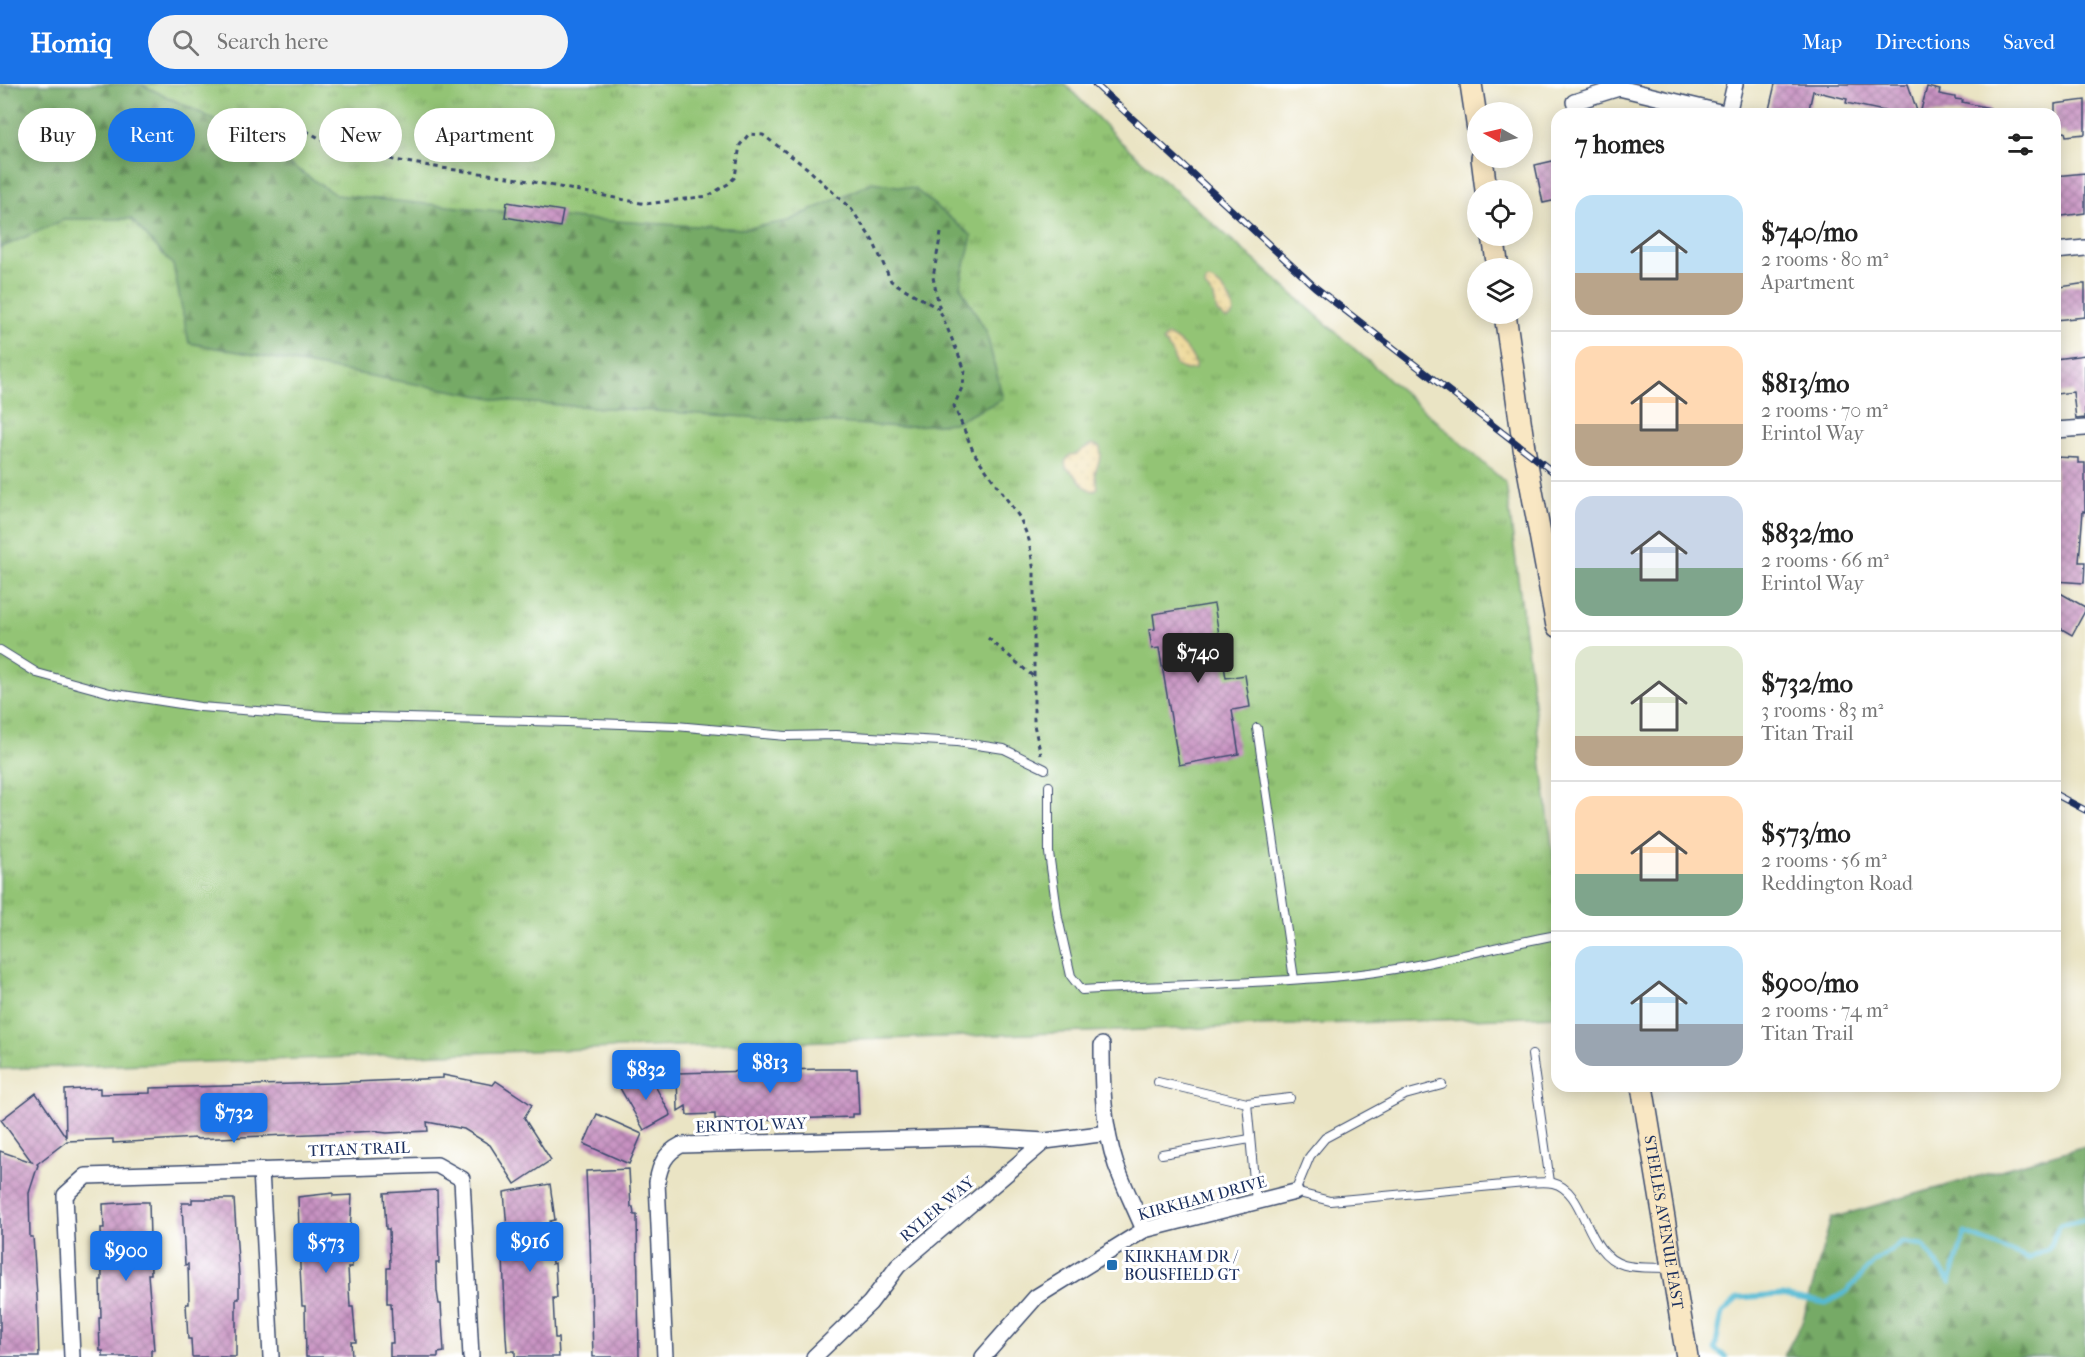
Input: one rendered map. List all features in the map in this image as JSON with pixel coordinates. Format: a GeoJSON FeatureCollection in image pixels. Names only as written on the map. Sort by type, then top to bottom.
{"type":"FeatureCollection","features":[{"type":"Feature","properties":{"kind":"main road"},"geometry":{"type":"LineString","coordinates":[[1471,84],[1474,102]]}},
{"type":"Feature","properties":{"kind":"main road"},"geometry":{"type":"LineString","coordinates":[[1506,324],[1524,448],[1551,594]]}},
{"type":"Feature","properties":{"kind":"main road","name":"STEELES AVENUE EAST"},"geometry":{"type":"LineString","coordinates":[[1643,1092],[1687,1357]]}},
{"type":"Feature","properties":{"kind":"street"},"geometry":{"type":"LineString","coordinates":[[1729,108],[1735,84]]}},
{"type":"Feature","properties":{"kind":"street"},"geometry":{"type":"LineString","coordinates":[[1574,102],[1618,88],[1703,108]]}},
{"type":"Feature","properties":{"kind":"street"},"geometry":{"type":"LineString","coordinates":[[2061,250],[2085,248]]}},
{"type":"Feature","properties":{"kind":"street"},"geometry":{"type":"LineString","coordinates":[[2061,430],[2085,428]]}},
{"type":"Feature","properties":{"kind":"street"},"geometry":{"type":"LineString","coordinates":[[1102,1045],[1103,1101],[1108,1133],[1116,1164],[1144,1230]]}},
{"type":"Feature","properties":{"kind":"street"},"geometry":{"type":"LineString","coordinates":[[1045,1140],[1108,1133]]}},
{"type":"Feature","properties":{"kind":"street","name":"ERINTOL WAY"},"geometry":{"type":"LineString","coordinates":[[665,1357],[657,1182],[659,1171],[670,1150],[681,1145],[846,1140],[981,1137],[1045,1140]]}},
{"type":"Feature","properties":{"kind":"street","name":"RYLER WAY"},"geometry":{"type":"LineString","coordinates":[[814,1357],[870,1303],[898,1266],[1045,1140]]}},
{"type":"Feature","properties":{"kind":"street","name":"TITAN TRAIL"},"geometry":{"type":"LineString","coordinates":[[72,1357],[65,1195],[86,1176],[437,1165],[462,1179],[471,1357]]}},
{"type":"Feature","properties":{"kind":"street"},"geometry":{"type":"LineString","coordinates":[[261,1170],[271,1357]]}},
{"type":"Feature","properties":{"kind":"street","name":"KIRKHAM DRIVE"},"geometry":{"type":"LineString","coordinates":[[983,1357],[1036,1297],[1144,1230],[1295,1192]]}},
{"type":"Feature","properties":{"kind":"lane"},"geometry":{"type":"LineString","coordinates":[[0,651],[38,673],[110,693],[200,707],[326,716],[665,726],[786,736],[836,735],[957,742],[1004,748],[1045,769]]}},
{"type":"Feature","properties":{"kind":"lane"},"geometry":{"type":"LineString","coordinates":[[1257,728],[1294,979]]}},
{"type":"Feature","properties":{"kind":"lane"},"geometry":{"type":"LineString","coordinates":[[1049,786],[1049,853],[1058,918],[1071,976],[1082,990],[1343,976],[1442,961],[1505,944],[1551,936]]}},
{"type":"Feature","properties":{"kind":"lane"},"geometry":{"type":"LineString","coordinates":[[1532,1055],[1550,1182]]}},
{"type":"Feature","properties":{"kind":"lane"},"geometry":{"type":"LineString","coordinates":[[1158,1082],[1247,1103],[1290,1098]]}},
{"type":"Feature","properties":{"kind":"lane"},"geometry":{"type":"LineString","coordinates":[[1442,1085],[1405,1095],[1325,1138],[1310,1156],[1295,1192],[1330,1201],[1550,1182],[1559,1185],[1576,1201],[1595,1242],[1609,1257],[1623,1265],[1672,1268]]}},
{"type":"Feature","properties":{"kind":"lane"},"geometry":{"type":"LineString","coordinates":[[1247,1103],[1256,1202]]}},
{"type":"Feature","properties":{"kind":"lane"},"geometry":{"type":"LineString","coordinates":[[1162,1154],[1250,1139]]}},
{"type":"Feature","properties":{"kind":"path"},"geometry":{"type":"LineString","coordinates":[[307,131],[343,151],[503,176],[646,204],[708,196],[735,177],[740,145],[749,134],[763,135],[807,168],[852,210],[873,241],[891,280],[939,309]]}},
{"type":"Feature","properties":{"kind":"path"},"geometry":{"type":"LineString","coordinates":[[941,233],[933,277],[939,309],[965,370],[963,385],[954,406],[966,438],[1020,518],[1029,540],[1034,572],[1034,725],[1045,769]]}},
{"type":"Feature","properties":{"kind":"path"},"geometry":{"type":"LineString","coordinates":[[988,638],[1035,678]]}},
{"type":"Feature","properties":{"kind":"green space"},"geometry":{"type":"Polygon","coordinates":[[[0,84],[1065,84],[1121,142],[1506,483],[1551,837],[1551,1016],[0,1069],[0,84]]]}},
{"type":"Feature","properties":{"kind":"green space"},"geometry":{"type":"Polygon","coordinates":[[[27,84],[140,84],[190,108],[108,108],[108,162],[195,162],[195,110],[207,116],[207,162],[286,162],[336,195],[582,219],[743,229],[788,221],[873,182],[915,189],[972,236],[960,286],[986,331],[1003,399],[954,423],[899,427],[515,402],[189,343],[173,265],[131,219],[66,219],[0,248],[0,87],[27,84]]]}},
{"type":"Feature","properties":{"kind":"green space"},"geometry":{"type":"Polygon","coordinates":[[[2085,1146],[2085,1357],[1783,1357],[1803,1320],[1831,1218],[2085,1146]]]}},
{"type":"Feature","properties":{"kind":"sand"},"geometry":{"type":"Polygon","coordinates":[[[1206,281],[1218,284],[1228,297],[1234,312],[1231,317],[1226,319],[1217,312],[1214,297],[1205,287],[1206,281]]]}},
{"type":"Feature","properties":{"kind":"sand"},"geometry":{"type":"Polygon","coordinates":[[[1167,335],[1186,349],[1193,359],[1195,369],[1186,370],[1176,366],[1172,352],[1163,341],[1167,335]]]}},
{"type":"Feature","properties":{"kind":"sand"},"geometry":{"type":"Polygon","coordinates":[[[1093,444],[1100,447],[1101,456],[1095,473],[1098,488],[1093,491],[1085,487],[1066,468],[1065,462],[1070,455],[1077,454],[1093,444]]]}},
{"type":"Feature","properties":{"kind":"building"},"geometry":{"type":"Polygon","coordinates":[[[1775,84],[1908,84],[1916,108],[1870,108],[1846,103],[1847,99],[1813,91],[1809,108],[1769,108],[1775,84]]]}},
{"type":"Feature","properties":{"kind":"building"},"geometry":{"type":"Polygon","coordinates":[[[1927,87],[1940,90],[1939,94],[1955,97],[1955,99],[1963,100],[1962,102],[1990,108],[1922,108],[1927,87]]]}},
{"type":"Feature","properties":{"kind":"building"},"geometry":{"type":"Polygon","coordinates":[[[2085,100],[2085,134],[2066,136],[2065,132],[2061,132],[2061,108],[2055,108],[2055,104],[2085,100]]]}},
{"type":"Feature","properties":{"kind":"building"},"geometry":{"type":"Polygon","coordinates":[[[1551,161],[1551,201],[1543,203],[1535,165],[1551,161]]]}},
{"type":"Feature","properties":{"kind":"building"},"geometry":{"type":"Polygon","coordinates":[[[2085,173],[2085,213],[2061,216],[2061,175],[2085,173]]]}},
{"type":"Feature","properties":{"kind":"building"},"geometry":{"type":"Polygon","coordinates":[[[507,202],[563,211],[560,227],[505,217],[507,202]]]}},
{"type":"Feature","properties":{"kind":"building"},"geometry":{"type":"Polygon","coordinates":[[[2085,284],[2085,317],[2061,319],[2061,287],[2085,284]]]}},
{"type":"Feature","properties":{"kind":"building"},"geometry":{"type":"Polygon","coordinates":[[[2085,355],[2085,418],[2076,419],[2073,392],[2061,393],[2061,358],[2085,355]]]}},
{"type":"Feature","properties":{"kind":"building"},"geometry":{"type":"Polygon","coordinates":[[[2061,457],[2078,458],[2078,463],[2085,463],[2085,512],[2083,511],[2079,562],[2085,562],[2084,583],[2061,581],[2061,457]]]}},
{"type":"Feature","properties":{"kind":"building"},"geometry":{"type":"Polygon","coordinates":[[[2061,593],[2085,607],[2072,635],[2061,629],[2061,593]]]}},
{"type":"Feature","properties":{"kind":"building"},"geometry":{"type":"Polygon","coordinates":[[[1214,604],[1226,678],[1245,675],[1250,707],[1232,710],[1239,754],[1179,765],[1159,648],[1152,649],[1149,630],[1155,629],[1153,614],[1214,604]]]}},
{"type":"Feature","properties":{"kind":"building"},"geometry":{"type":"Polygon","coordinates":[[[857,1069],[859,1114],[852,1114],[852,1117],[726,1121],[715,1119],[715,1114],[687,1115],[686,1106],[678,1111],[677,1073],[857,1069]]]}},
{"type":"Feature","properties":{"kind":"building"},"geometry":{"type":"Polygon","coordinates":[[[648,1073],[671,1115],[644,1130],[620,1088],[648,1073]]]}},
{"type":"Feature","properties":{"kind":"building"},"geometry":{"type":"Polygon","coordinates":[[[443,1075],[493,1085],[496,1081],[532,1105],[524,1118],[551,1160],[515,1184],[490,1145],[464,1129],[427,1122],[428,1131],[387,1133],[378,1131],[113,1143],[113,1139],[67,1141],[37,1164],[29,1193],[39,1357],[0,1357],[0,1151],[32,1162],[1,1120],[36,1093],[66,1137],[65,1090],[100,1088],[100,1094],[150,1093],[150,1088],[332,1083],[443,1078],[443,1075]]]}},
{"type":"Feature","properties":{"kind":"building"},"geometry":{"type":"Polygon","coordinates":[[[597,1114],[642,1134],[629,1164],[584,1144],[597,1114]]]}},
{"type":"Feature","properties":{"kind":"building"},"geometry":{"type":"Polygon","coordinates":[[[629,1169],[631,1207],[633,1207],[634,1215],[637,1215],[639,1357],[593,1357],[586,1171],[629,1169]]]}},
{"type":"Feature","properties":{"kind":"building"},"geometry":{"type":"Polygon","coordinates":[[[550,1184],[555,1220],[550,1221],[552,1264],[555,1263],[557,1298],[553,1298],[555,1338],[558,1338],[559,1357],[515,1357],[515,1351],[507,1351],[506,1337],[502,1229],[507,1229],[504,1192],[550,1184]]]}},
{"type":"Feature","properties":{"kind":"building"},"geometry":{"type":"Polygon","coordinates":[[[437,1190],[439,1263],[436,1263],[437,1291],[439,1304],[441,1304],[444,1352],[438,1353],[438,1357],[390,1357],[390,1343],[393,1343],[391,1303],[387,1303],[387,1268],[390,1268],[389,1229],[386,1229],[384,1193],[437,1190]]]}},
{"type":"Feature","properties":{"kind":"building"},"geometry":{"type":"Polygon","coordinates":[[[333,1193],[333,1196],[352,1195],[350,1234],[352,1267],[348,1267],[350,1307],[353,1307],[356,1342],[351,1342],[352,1357],[306,1357],[298,1197],[333,1193]]]}},
{"type":"Feature","properties":{"kind":"building"},"geometry":{"type":"Polygon","coordinates":[[[192,1199],[234,1199],[239,1276],[239,1299],[236,1299],[236,1357],[192,1357],[191,1339],[188,1339],[186,1304],[189,1304],[188,1264],[185,1265],[182,1203],[192,1203],[192,1199]]]}},
{"type":"Feature","properties":{"kind":"building"},"geometry":{"type":"Polygon","coordinates":[[[149,1202],[151,1274],[148,1274],[154,1350],[151,1350],[151,1357],[103,1357],[103,1351],[100,1351],[99,1318],[101,1318],[103,1204],[149,1202]]]}},
{"type":"Feature","properties":{"kind":"waterway"},"geometry":{"type":"LineString","coordinates":[[1726,1357],[1715,1349],[1722,1313],[1738,1298],[1782,1295],[1826,1303],[1846,1292],[1874,1262],[1903,1242],[1923,1245],[1950,1282],[1965,1233],[2028,1259],[2048,1249],[2060,1225],[2085,1219]]}},
{"type":"Feature","properties":{"kind":"railway"},"geometry":{"type":"LineString","coordinates":[[1095,84],[1315,287],[1551,470]]}},
{"type":"Feature","properties":{"kind":"railway"},"geometry":{"type":"LineString","coordinates":[[2061,797],[2085,810]]}},
{"type":"Feature","properties":{"kind":"place","name":"KIRKHAM DR / BOUSFIELD GT"},"geometry":{"type":"Point","coordinates":[1112,1265]}}]}
